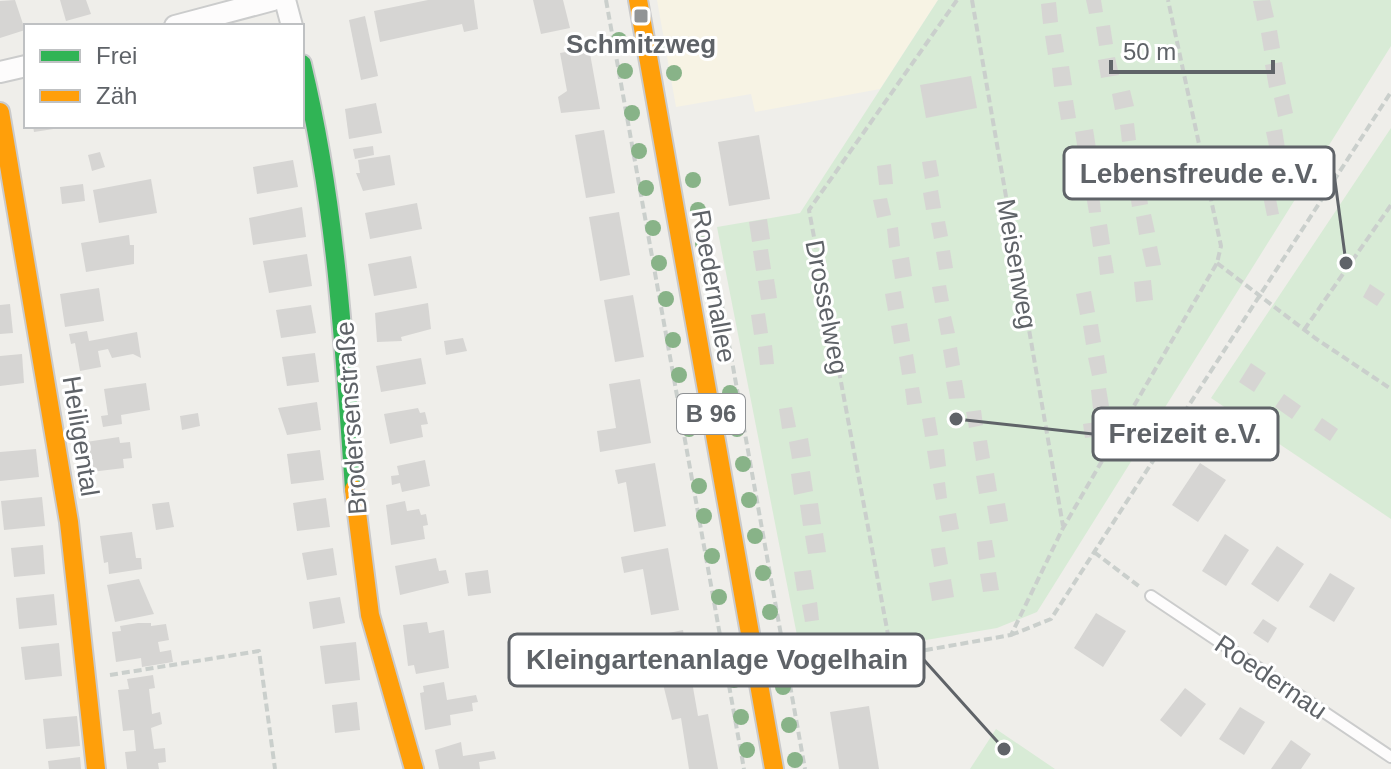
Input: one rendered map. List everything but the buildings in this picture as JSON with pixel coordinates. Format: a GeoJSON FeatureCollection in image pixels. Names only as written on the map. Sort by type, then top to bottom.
{"type":"FeatureCollection","features":[{"type":"Feature","properties":{"kind":"street"},"geometry":{"type":"LineString","coordinates":[[183,24],[273,0]]}},
{"type":"Feature","properties":{"kind":"street"},"geometry":{"type":"LineString","coordinates":[[285,0],[291,24]]}},
{"type":"Feature","properties":{"kind":"street","name":"Roedernallee"},"geometry":{"type":"LineString","coordinates":[[638,0],[774,769]]}},
{"type":"Feature","properties":{"kind":"street"},"geometry":{"type":"LineString","coordinates":[[0,72],[24,66]]}},
{"type":"Feature","properties":{"kind":"street","name":"Brodersenstraße"},"geometry":{"type":"LineString","coordinates":[[304,72],[325,154],[342,287],[361,567],[382,665],[414,769]]}},
{"type":"Feature","properties":{"kind":"street","name":"Heiligental"},"geometry":{"type":"LineString","coordinates":[[0,112],[31,284],[89,679],[96,769]]}},
{"type":"Feature","properties":{"kind":"lane","name":"Roedernau"},"geometry":{"type":"LineString","coordinates":[[1151,596],[1391,757]]}},
{"type":"Feature","properties":{"kind":"path"},"geometry":{"type":"LineString","coordinates":[[606,0],[744,769]]}},
{"type":"Feature","properties":{"kind":"path","name":"Drosselweg"},"geometry":{"type":"LineString","coordinates":[[957,0],[809,210],[892,656],[1011,635]]}},
{"type":"Feature","properties":{"kind":"path","name":"Meisenweg"},"geometry":{"type":"LineString","coordinates":[[972,0],[1063,528]]}},
{"type":"Feature","properties":{"kind":"path"},"geometry":{"type":"LineString","coordinates":[[1011,635],[1063,528],[1217,263],[1221,246],[1168,0]]}},
{"type":"Feature","properties":{"kind":"path"},"geometry":{"type":"LineString","coordinates":[[1011,635],[1051,619],[1391,92]]}},
{"type":"Feature","properties":{"kind":"path"},"geometry":{"type":"LineString","coordinates":[[1304,330],[1391,205]]}},
{"type":"Feature","properties":{"kind":"path"},"geometry":{"type":"LineString","coordinates":[[1217,263],[1304,330],[1390,387]]}},
{"type":"Feature","properties":{"kind":"path"},"geometry":{"type":"LineString","coordinates":[[715,268],[805,769]]}},
{"type":"Feature","properties":{"kind":"path"},"geometry":{"type":"LineString","coordinates":[[1094,552],[1151,596]]}},
{"type":"Feature","properties":{"kind":"path"},"geometry":{"type":"LineString","coordinates":[[89,679],[259,651],[275,769]]}},
{"type":"Feature","properties":{"kind":"shaded area"},"geometry":{"type":"Polygon","coordinates":[[[657,0],[938,0],[880,89],[755,112],[751,94],[676,107],[657,0]]]}},
{"type":"Feature","properties":{"kind":"green space"},"geometry":{"type":"Polygon","coordinates":[[[938,0],[1391,0],[1391,46],[1037,612],[997,628],[802,661],[717,227],[800,213],[938,0]]]}},
{"type":"Feature","properties":{"kind":"green space"},"geometry":{"type":"Polygon","coordinates":[[[1391,128],[1391,519],[1211,398],[1391,128]]]}},
{"type":"Feature","properties":{"kind":"green space"},"geometry":{"type":"Polygon","coordinates":[[[996,729],[1055,769],[970,769],[996,729]]]}},
{"type":"Feature","properties":{"kind":"traffic: fast"},"geometry":{"type":"LineString","coordinates":[[304,73],[331,222],[354,489]]}},
{"type":"Feature","properties":{"kind":"traffic: slow"},"geometry":{"type":"LineString","coordinates":[[638,0],[774,769]]}},
{"type":"Feature","properties":{"kind":"traffic: slow"},"geometry":{"type":"LineString","coordinates":[[0,112],[69,522],[96,769]]}},
{"type":"Feature","properties":{"kind":"traffic: slow"},"geometry":{"type":"LineString","coordinates":[[354,489],[370,615],[414,769]]}},
{"type":"Feature","properties":{"kind":"place","name":"Schmitzweg"},"geometry":{"type":"Point","coordinates":[641,16]}},
{"type":"Feature","properties":{"kind":"place","name":"Lebensfreude e.V."},"geometry":{"type":"Point","coordinates":[1346,263]}},
{"type":"Feature","properties":{"kind":"place","name":"Freizeit e.V."},"geometry":{"type":"Point","coordinates":[956,419]}},
{"type":"Feature","properties":{"kind":"place","name":"Kleingartenanlage Vogelhain"},"geometry":{"type":"Point","coordinates":[1004,749]}}]}
